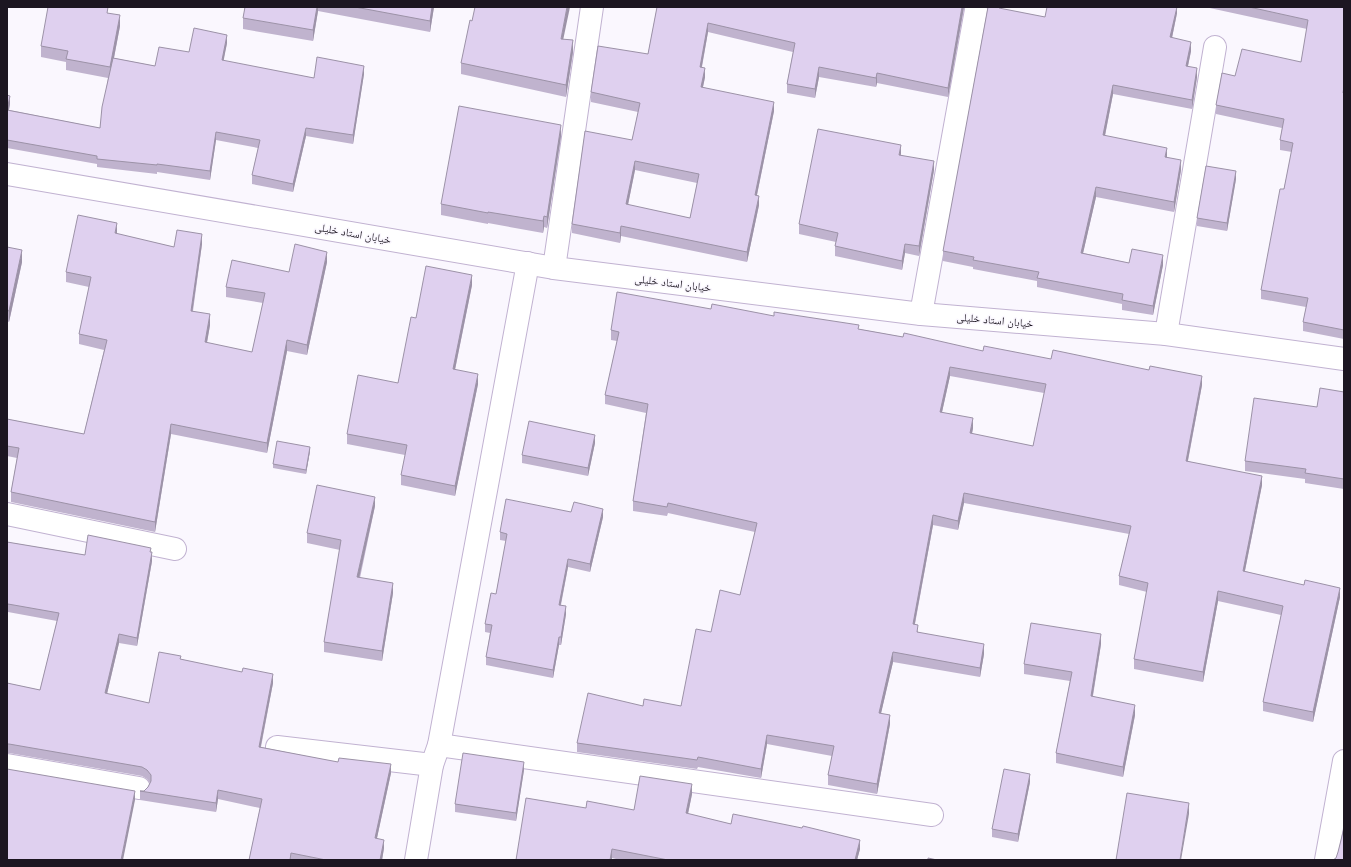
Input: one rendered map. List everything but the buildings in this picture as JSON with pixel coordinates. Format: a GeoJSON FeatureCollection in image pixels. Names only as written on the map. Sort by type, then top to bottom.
{"type":"FeatureCollection","features":[{"type":"Feature","properties":{"kind":"street"},"geometry":{"type":"LineString","coordinates":[[554,268],[592,7]]}},
{"type":"Feature","properties":{"kind":"street"},"geometry":{"type":"LineString","coordinates":[[921,314],[976,10]]}},
{"type":"Feature","properties":{"kind":"street"},"geometry":{"type":"LineString","coordinates":[[1166,334],[1215,47]]}},
{"type":"Feature","properties":{"kind":"street","name":"خیابان استاد خلیلی"},"geometry":{"type":"LineString","coordinates":[[7,174],[554,268],[921,314],[1166,334],[1344,359]]}},
{"type":"Feature","properties":{"kind":"street"},"geometry":{"type":"LineString","coordinates":[[416,860],[528,263]]}},
{"type":"Feature","properties":{"kind":"street"},"geometry":{"type":"LineString","coordinates":[[7,514],[175,549]]}},
{"type":"Feature","properties":{"kind":"street"},"geometry":{"type":"LineString","coordinates":[[277,747],[436,755],[932,815]]}},
{"type":"Feature","properties":{"kind":"street"},"geometry":{"type":"LineString","coordinates":[[1326,860],[1344,761]]}},
{"type":"Feature","properties":{"kind":"street"},"geometry":{"type":"LineString","coordinates":[[7,765],[139,788]]}}]}
